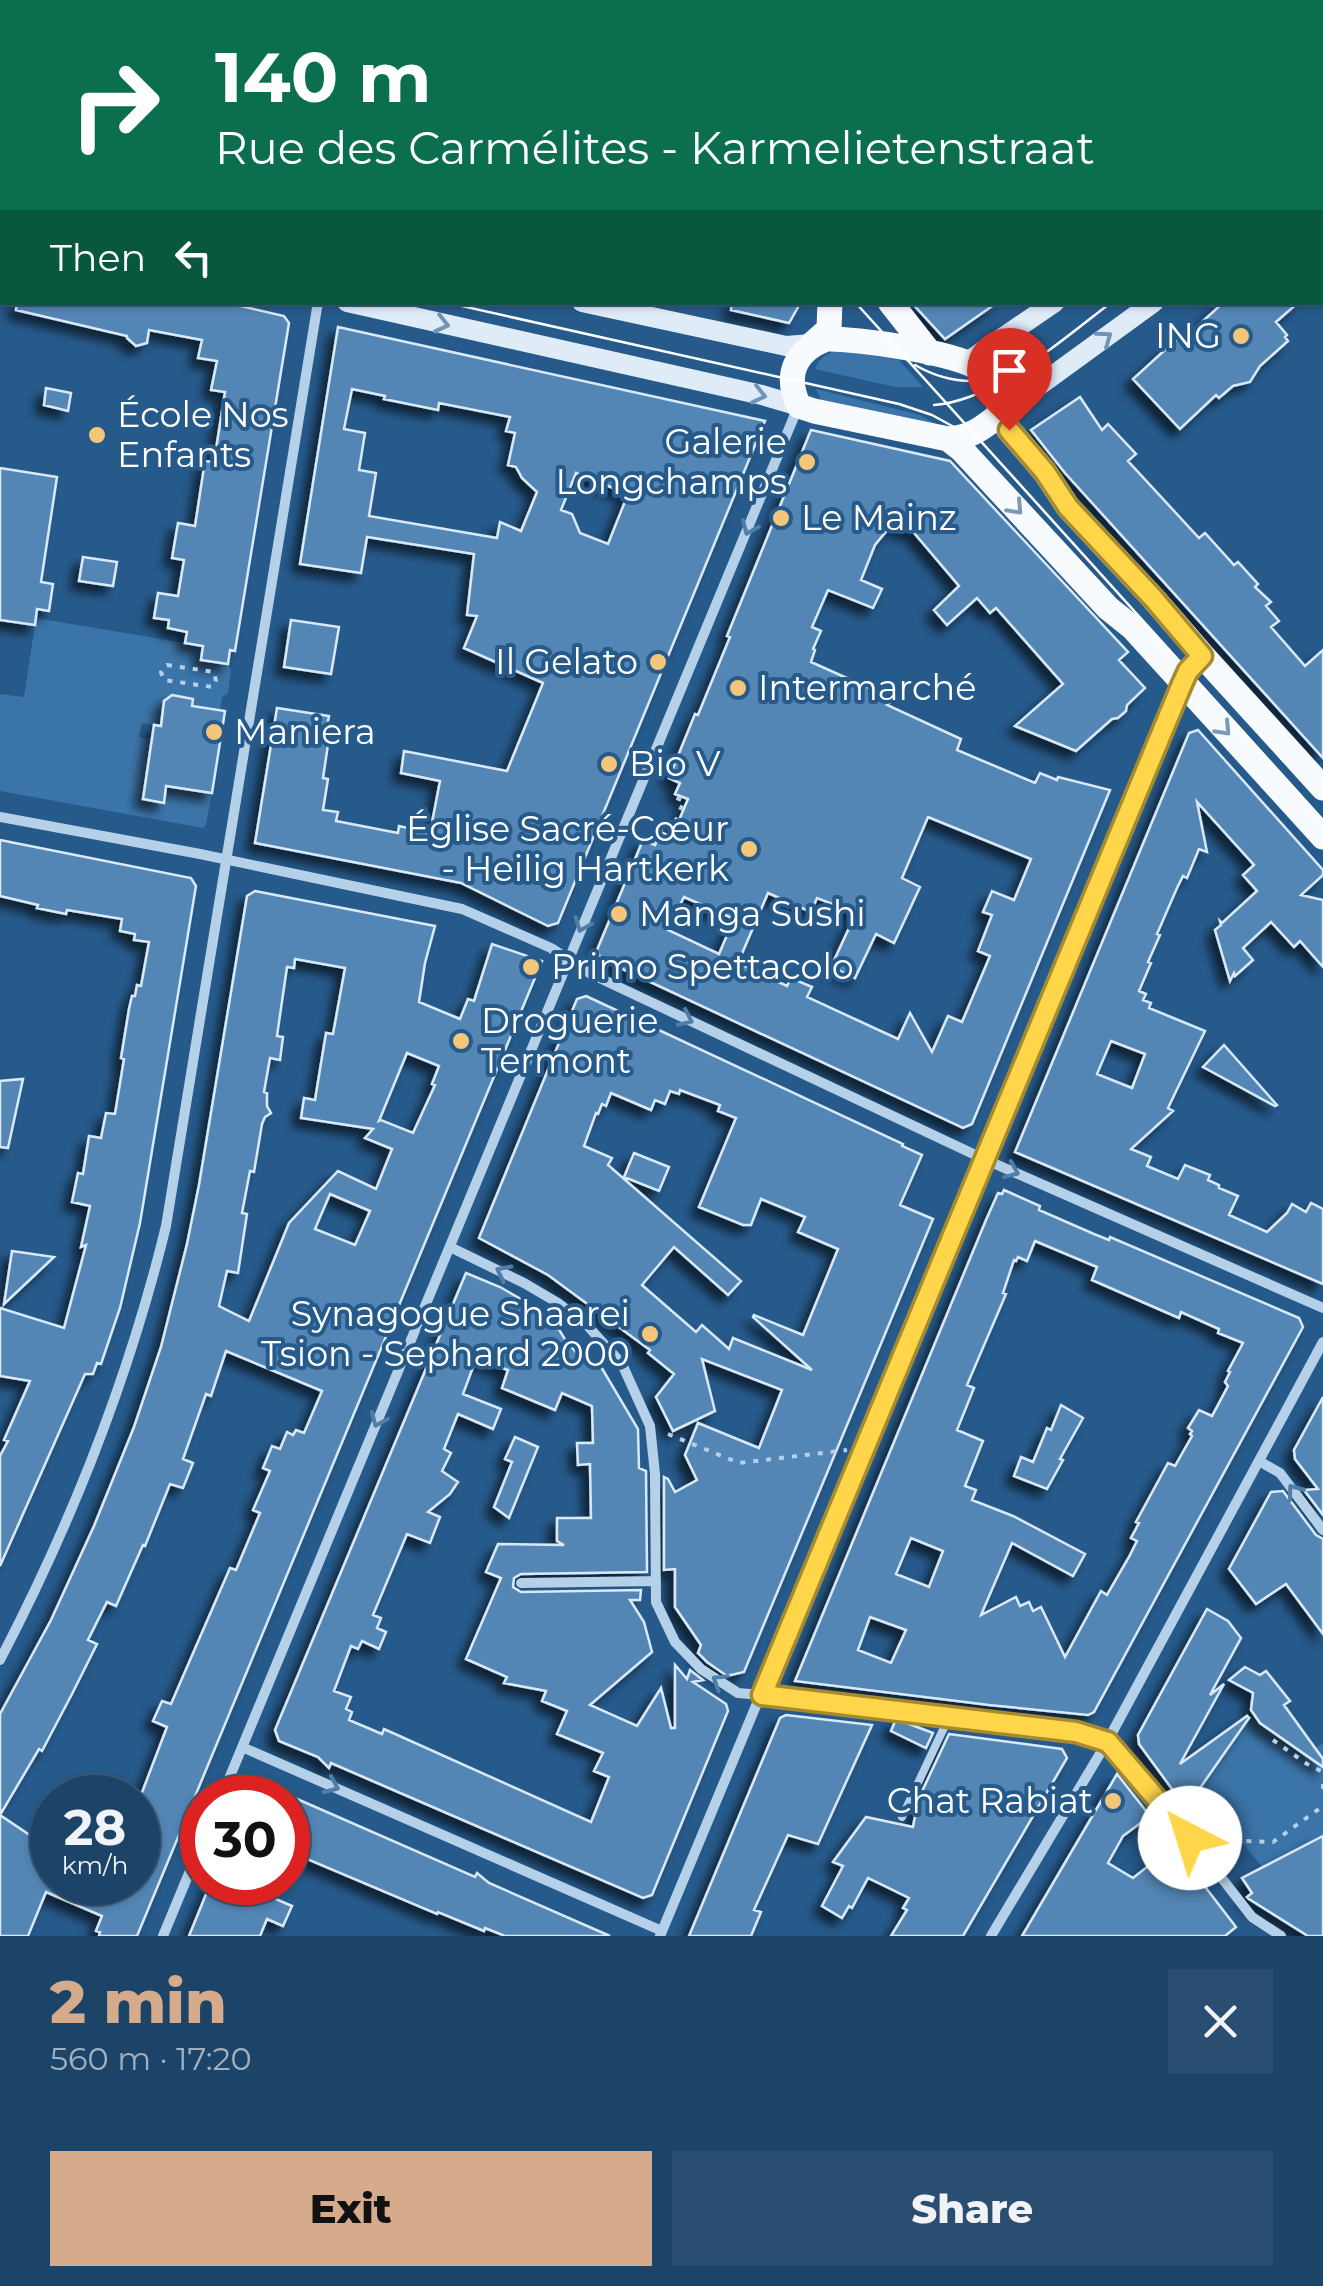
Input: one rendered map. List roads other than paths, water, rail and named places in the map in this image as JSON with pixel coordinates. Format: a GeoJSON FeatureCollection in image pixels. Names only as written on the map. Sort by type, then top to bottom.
{"type":"FeatureCollection","features":[{"type":"Feature","properties":{"kind":"main road"},"geometry":{"type":"LineString","coordinates":[[360,305],[762,395],[814,412],[948,439],[980,430],[1150,305]]}},
{"type":"Feature","properties":{"kind":"main road"},"geometry":{"type":"LineString","coordinates":[[596,305],[786,346],[826,339],[850,340],[930,353],[978,367],[997,396],[1000,414],[1009,430],[1045,472],[1068,507],[1323,788]]}},
{"type":"Feature","properties":{"kind":"main road"},"geometry":{"type":"LineString","coordinates":[[799,406],[792,384],[793,370],[802,352],[829,329],[830,305]]}},
{"type":"Feature","properties":{"kind":"main road"},"geometry":{"type":"LineString","coordinates":[[892,305],[930,353]]}},
{"type":"Feature","properties":{"kind":"main road"},"geometry":{"type":"LineString","coordinates":[[967,362],[1050,305]]}},
{"type":"Feature","properties":{"kind":"main road"},"geometry":{"type":"LineString","coordinates":[[948,439],[962,449],[1108,608],[1133,628],[1323,836]]}},
{"type":"Feature","properties":{"kind":"street"},"geometry":{"type":"LineString","coordinates":[[0,1660],[80,1492],[136,1338],[166,1226],[318,305]]}},
{"type":"Feature","properties":{"kind":"street"},"geometry":{"type":"LineString","coordinates":[[230,1775],[799,406]]}},
{"type":"Feature","properties":{"kind":"street"},"geometry":{"type":"LineString","coordinates":[[242,1747],[662,1934],[1182,684],[1202,656]]}},
{"type":"Feature","properties":{"kind":"street"},"geometry":{"type":"LineString","coordinates":[[0,817],[462,908],[984,1160],[1323,1308]]}},
{"type":"Feature","properties":{"kind":"street"},"geometry":{"type":"LineString","coordinates":[[450,1247],[558,1303],[586,1324],[622,1364],[650,1426],[656,1474],[656,1602],[675,1642],[701,1670],[738,1693],[1076,1732],[1108,1742],[1178,1822],[1252,1918],[1281,1936]]}},
{"type":"Feature","properties":{"kind":"street"},"geometry":{"type":"LineString","coordinates":[[991,1936],[1108,1742],[1323,1342]]}},
{"type":"Feature","properties":{"kind":"street"},"geometry":{"type":"LineString","coordinates":[[1259,1461],[1280,1473],[1323,1530]]}},
{"type":"Feature","properties":{"kind":"street"},"geometry":{"type":"LineString","coordinates":[[521,1583],[656,1582]]}},
{"type":"Feature","properties":{"kind":"street"},"geometry":{"type":"LineString","coordinates":[[163,1936],[180,1895]]}},
{"type":"Feature","properties":{"kind":"lane"},"geometry":{"type":"LineString","coordinates":[[902,1817],[950,1717]]}},
{"type":"Feature","properties":{"kind":"tram line"},"geometry":{"type":"LineString","coordinates":[[457,305],[899,404],[932,415],[965,433]]}},
{"type":"Feature","properties":{"kind":"tram line"},"geometry":{"type":"LineString","coordinates":[[858,305],[1323,820]]}},
{"type":"Feature","properties":{"kind":"tram line"},"geometry":{"type":"LineString","coordinates":[[934,405],[958,401],[1005,380],[1108,305]]}},
{"type":"Feature","properties":{"kind":"tram line"},"geometry":{"type":"LineString","coordinates":[[915,365],[954,380],[997,378]]}},
{"type":"Feature","properties":{"kind":"place","name":"ING"},"geometry":{"type":"Point","coordinates":[1241,336]}},
{"type":"Feature","properties":{"kind":"place","name":"École Nos Enfants"},"geometry":{"type":"Point","coordinates":[97,435]}},
{"type":"Feature","properties":{"kind":"place","name":"Galerie Longchamps"},"geometry":{"type":"Point","coordinates":[807,462]}},
{"type":"Feature","properties":{"kind":"place","name":"Le Mainz"},"geometry":{"type":"Point","coordinates":[781,518]}},
{"type":"Feature","properties":{"kind":"place","name":"Il Gelato"},"geometry":{"type":"Point","coordinates":[658,662]}},
{"type":"Feature","properties":{"kind":"place","name":"Intermarché"},"geometry":{"type":"Point","coordinates":[738,688]}},
{"type":"Feature","properties":{"kind":"place","name":"Maniera"},"geometry":{"type":"Point","coordinates":[214,732]}},
{"type":"Feature","properties":{"kind":"place","name":"Bio V"},"geometry":{"type":"Point","coordinates":[609,764]}},
{"type":"Feature","properties":{"kind":"place","name":"Église Sacré-Cœur - Heilig Hartkerk"},"geometry":{"type":"Point","coordinates":[749,849]}},
{"type":"Feature","properties":{"kind":"place","name":"Manga Sushi"},"geometry":{"type":"Point","coordinates":[619,914]}},
{"type":"Feature","properties":{"kind":"place","name":"Primo Spettacolo"},"geometry":{"type":"Point","coordinates":[531,967]}},
{"type":"Feature","properties":{"kind":"place","name":"Droguerie Termont"},"geometry":{"type":"Point","coordinates":[461,1041]}},
{"type":"Feature","properties":{"kind":"place","name":"Synagogue Shaarei Tsion - Sephard 2000"},"geometry":{"type":"Point","coordinates":[650,1334]}},
{"type":"Feature","properties":{"kind":"place","name":"Chat Rabiat"},"geometry":{"type":"Point","coordinates":[1113,1801]}}]}
